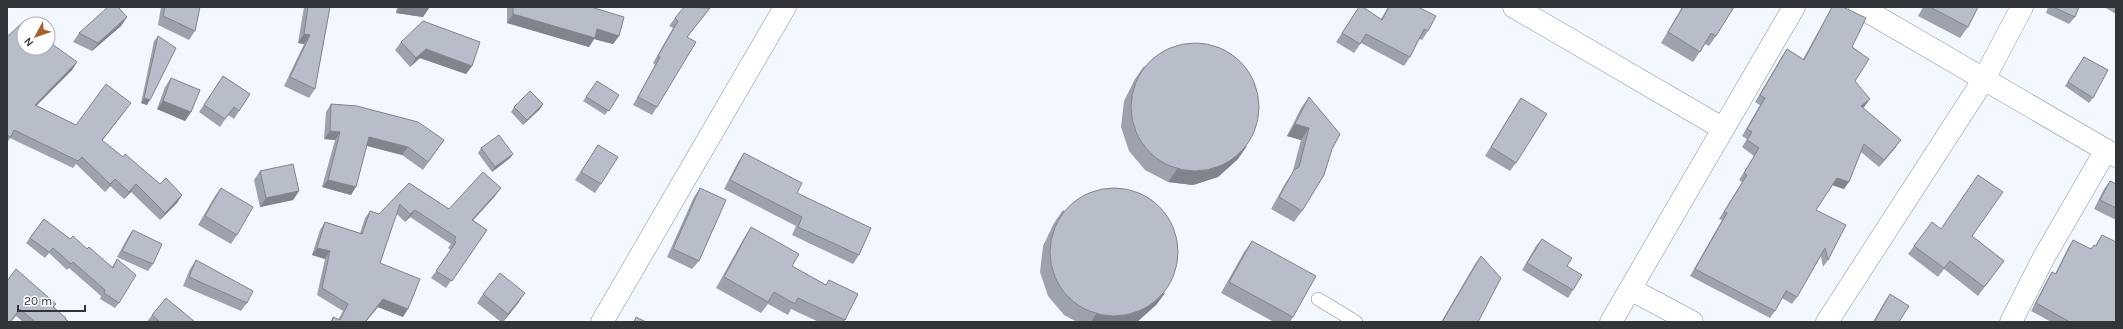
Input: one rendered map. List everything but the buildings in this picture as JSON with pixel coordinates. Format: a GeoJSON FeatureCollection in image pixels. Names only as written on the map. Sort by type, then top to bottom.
{"type":"FeatureCollection","features":[{"type":"Feature","properties":{"kind":"street"},"geometry":{"type":"LineString","coordinates":[[602,322],[785,7]]}},
{"type":"Feature","properties":{"kind":"street"},"geometry":{"type":"LineString","coordinates":[[1514,7],[1722,128]]}},
{"type":"Feature","properties":{"kind":"street"},"geometry":{"type":"LineString","coordinates":[[1610,322],[1794,7]]}},
{"type":"Feature","properties":{"kind":"street"},"geometry":{"type":"LineString","coordinates":[[1860,7],[2111,153],[2044,257],[2011,322]]}},
{"type":"Feature","properties":{"kind":"street"},"geometry":{"type":"LineString","coordinates":[[1827,322],[1984,79],[2022,7]]}},
{"type":"Feature","properties":{"kind":"street"},"geometry":{"type":"LineString","coordinates":[[1630,289],[1692,322]]}},
{"type":"Feature","properties":{"kind":"lane"},"geometry":{"type":"LineString","coordinates":[[1318,298],[1356,322]]}}]}
